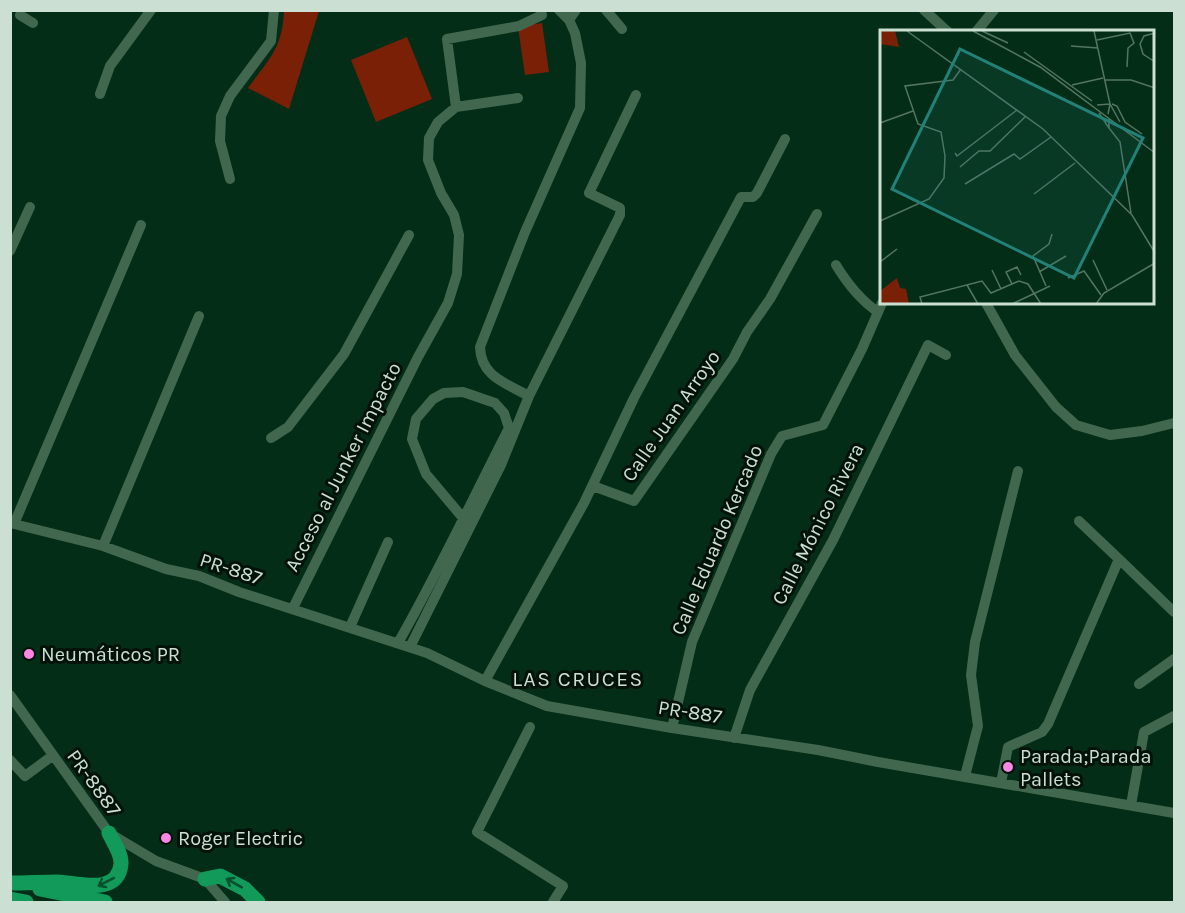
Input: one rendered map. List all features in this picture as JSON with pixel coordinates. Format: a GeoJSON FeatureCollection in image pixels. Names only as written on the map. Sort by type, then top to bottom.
{"type":"FeatureCollection","features":[{"type":"Feature","properties":{"kind":"highway"},"geometry":{"type":"LineString","coordinates":[[10,883],[59,882],[98,886],[110,882],[117,875],[121,860],[109,833]]}},
{"type":"Feature","properties":{"kind":"highway"},"geometry":{"type":"LineString","coordinates":[[205,879],[220,876],[245,889],[258,903]]}},
{"type":"Feature","properties":{"kind":"highway"},"geometry":{"type":"LineString","coordinates":[[10,883],[105,903]]}},
{"type":"Feature","properties":{"kind":"highway"},"geometry":{"type":"LineString","coordinates":[[10,899],[26,903]]}},
{"type":"Feature","properties":{"kind":"street"},"geometry":{"type":"LineString","coordinates":[[100,94],[110,66],[151,10]]}},
{"type":"Feature","properties":{"kind":"street"},"geometry":{"type":"LineString","coordinates":[[230,179],[220,141],[221,116],[230,96],[271,41],[274,10]]}},
{"type":"Feature","properties":{"kind":"street"},"geometry":{"type":"LineString","coordinates":[[529,396],[490,374],[480,358],[480,347],[525,232],[580,108],[581,63],[575,33],[569,20],[559,10]]}},
{"type":"Feature","properties":{"kind":"street"},"geometry":{"type":"LineString","coordinates":[[569,20],[576,10]]}},
{"type":"Feature","properties":{"kind":"street"},"geometry":{"type":"LineString","coordinates":[[606,10],[622,29]]}},
{"type":"Feature","properties":{"kind":"street"},"geometry":{"type":"LineString","coordinates":[[924,10],[946,30]]}},
{"type":"Feature","properties":{"kind":"street"},"geometry":{"type":"LineString","coordinates":[[978,30],[994,10]]}},
{"type":"Feature","properties":{"kind":"street"},"geometry":{"type":"LineString","coordinates":[[18,15],[33,23]]}},
{"type":"Feature","properties":{"kind":"street"},"geometry":{"type":"LineString","coordinates":[[518,98],[456,107],[447,39],[519,26],[542,15]]}},
{"type":"Feature","properties":{"kind":"street"},"geometry":{"type":"LineString","coordinates":[[410,647],[501,465],[529,396],[620,215],[620,208],[589,193],[636,95]]}},
{"type":"Feature","properties":{"kind":"street","name":"Acceso al Junker Impacto"},"geometry":{"type":"LineString","coordinates":[[293,608],[426,342],[448,303],[457,274],[459,235],[454,215],[441,193],[428,160],[429,138],[438,122],[456,107]]}},
{"type":"Feature","properties":{"kind":"street"},"geometry":{"type":"LineString","coordinates":[[593,486],[634,398],[741,197],[753,197],[757,193],[785,139]]}},
{"type":"Feature","properties":{"kind":"street"},"geometry":{"type":"LineString","coordinates":[[10,251],[30,207]]}},
{"type":"Feature","properties":{"kind":"street","name":"Calle Juan Arroyo"},"geometry":{"type":"LineString","coordinates":[[485,681],[593,486],[634,501],[733,359],[747,332],[770,299],[817,214]]}},
{"type":"Feature","properties":{"kind":"street"},"geometry":{"type":"LineString","coordinates":[[12,524],[141,225]]}},
{"type":"Feature","properties":{"kind":"street"},"geometry":{"type":"LineString","coordinates":[[271,438],[288,427],[344,354],[409,235]]}},
{"type":"Feature","properties":{"kind":"street"},"geometry":{"type":"LineString","coordinates":[[836,265],[868,305],[880,307]]}},
{"type":"Feature","properties":{"kind":"street"},"geometry":{"type":"LineString","coordinates":[[987,304],[1015,355],[1056,407],[1076,425],[1110,435],[1142,431],[1174,423]]}},
{"type":"Feature","properties":{"kind":"street","name":"Calle Eduardo Kercado"},"geometry":{"type":"LineString","coordinates":[[672,728],[692,642],[750,499],[771,454],[782,436],[823,424],[862,349],[880,307]]}},
{"type":"Feature","properties":{"kind":"street"},"geometry":{"type":"LineString","coordinates":[[103,546],[199,316]]}},
{"type":"Feature","properties":{"kind":"street","name":"Calle Mónico Rivera"},"geometry":{"type":"LineString","coordinates":[[734,738],[750,690],[833,540],[928,345],[946,355]]}},
{"type":"Feature","properties":{"kind":"street"},"geometry":{"type":"LineString","coordinates":[[398,643],[463,518],[509,428],[504,413],[495,404],[463,392],[444,393],[433,399],[416,418],[412,439],[426,474],[463,518]]}},
{"type":"Feature","properties":{"kind":"street"},"geometry":{"type":"LineString","coordinates":[[965,776],[978,726],[971,675],[975,642],[1018,471]]}},
{"type":"Feature","properties":{"kind":"street"},"geometry":{"type":"LineString","coordinates":[[1079,521],[1174,612]]}},
{"type":"Feature","properties":{"kind":"street","name":"PR-887"},"geometry":{"type":"LineString","coordinates":[[12,524],[103,546],[166,569],[199,576],[239,592],[410,647],[547,706],[818,750],[1174,813]]}},
{"type":"Feature","properties":{"kind":"street"},"geometry":{"type":"LineString","coordinates":[[350,627],[388,542]]}},
{"type":"Feature","properties":{"kind":"street"},"geometry":{"type":"LineString","coordinates":[[1001,783],[1008,747],[1042,732],[1048,724],[1119,559]]}},
{"type":"Feature","properties":{"kind":"street"},"geometry":{"type":"LineString","coordinates":[[1139,684],[1174,659]]}},
{"type":"Feature","properties":{"kind":"street","name":"PR-8887"},"geometry":{"type":"LineString","coordinates":[[10,695],[109,833],[156,861],[205,879]]}},
{"type":"Feature","properties":{"kind":"street"},"geometry":{"type":"LineString","coordinates":[[1131,805],[1144,732],[1174,716]]}},
{"type":"Feature","properties":{"kind":"street"},"geometry":{"type":"LineString","coordinates":[[530,727],[477,832],[563,886],[553,903]]}},
{"type":"Feature","properties":{"kind":"street"},"geometry":{"type":"LineString","coordinates":[[10,760],[25,776],[52,756]]}},
{"type":"Feature","properties":{"kind":"street"},"geometry":{"type":"LineString","coordinates":[[205,879],[225,903]]}},
{"type":"Feature","properties":{"kind":"shaded area"},"geometry":{"type":"Polygon","coordinates":[[[319,11],[289,109],[248,88],[277,45],[284,12],[319,11]]]}},
{"type":"Feature","properties":{"kind":"shaded area"},"geometry":{"type":"Polygon","coordinates":[[[542,23],[549,72],[525,75],[518,27],[542,23]]]}},
{"type":"Feature","properties":{"kind":"shaded area"},"geometry":{"type":"Polygon","coordinates":[[[407,37],[432,99],[376,122],[351,60],[407,37]]]}},
{"type":"Feature","properties":{"kind":"place","name":"Neumáticos PR"},"geometry":{"type":"Point","coordinates":[29,654]}},
{"type":"Feature","properties":{"kind":"place","name":"Parada;Parada Pallets"},"geometry":{"type":"Point","coordinates":[1008,767]}},
{"type":"Feature","properties":{"kind":"place","name":"Roger Electric"},"geometry":{"type":"Point","coordinates":[166,838]}},
{"type":"Feature","properties":{"kind":"district","name":"LAS CRUCES"},"geometry":{"type":"Point","coordinates":[578,679]}}]}
